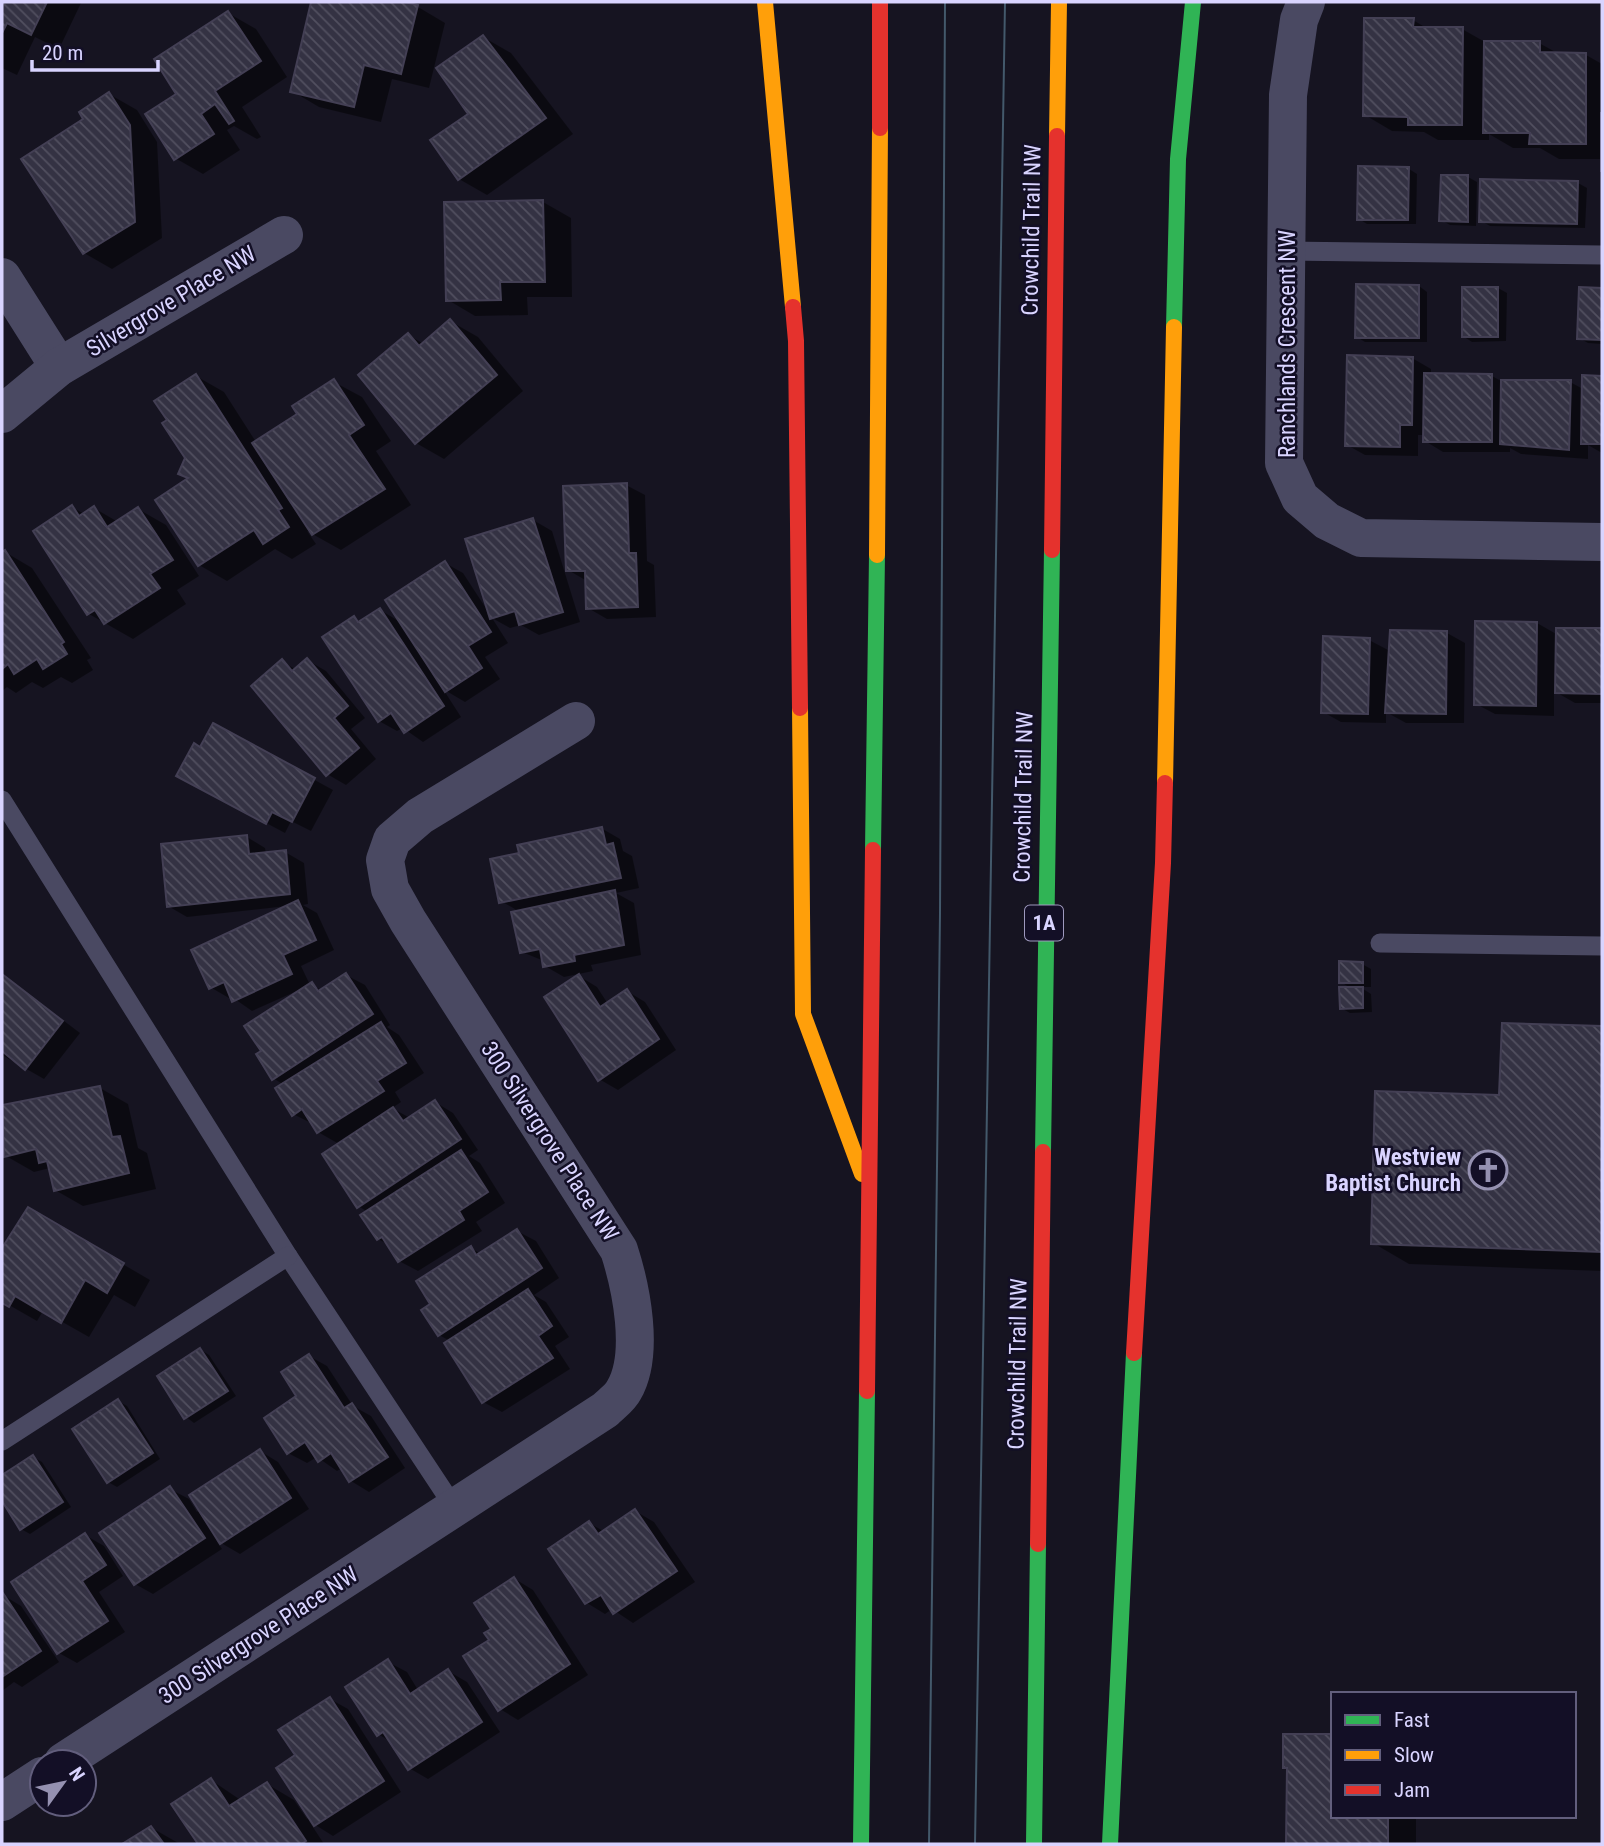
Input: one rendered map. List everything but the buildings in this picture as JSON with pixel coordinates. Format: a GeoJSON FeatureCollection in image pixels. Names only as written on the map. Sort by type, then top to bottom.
{"type":"FeatureCollection","features":[{"type":"Feature","properties":{"kind":"highway"},"geometry":{"type":"LineString","coordinates":[[765,2],[796,341],[803,1014],[869,1195]]}},
{"type":"Feature","properties":{"kind":"highway"},"geometry":{"type":"LineString","coordinates":[[861,1844],[880,2]]}},
{"type":"Feature","properties":{"kind":"highway","name":"Crowchild Trail NW"},"geometry":{"type":"LineString","coordinates":[[1034,1844],[1059,2]]}},
{"type":"Feature","properties":{"kind":"highway"},"geometry":{"type":"LineString","coordinates":[[1110,1844],[1138,1269],[1163,863],[1178,159],[1193,2]]}},
{"type":"Feature","properties":{"kind":"street","name":"Ranchlands Crescent NW"},"geometry":{"type":"LineString","coordinates":[[1306,2],[1299,20],[1287,95],[1285,251],[1284,463],[1300,498],[1327,521],[1362,538],[1602,542]]}},
{"type":"Feature","properties":{"kind":"street","name":"Silvergrove Place NW"},"geometry":{"type":"LineString","coordinates":[[2,414],[59,368],[284,235]]}},
{"type":"Feature","properties":{"kind":"street"},"geometry":{"type":"LineString","coordinates":[[2,277],[59,368]]}},
{"type":"Feature","properties":{"kind":"street","name":"300 Silvergrove Place NW"},"geometry":{"type":"LineString","coordinates":[[84,1748],[605,1410],[624,1391],[634,1357],[629,1282],[619,1250],[408,920],[390,888],[384,860],[392,840],[420,816],[576,721]]}},
{"type":"Feature","properties":{"kind":"street"},"geometry":{"type":"LineString","coordinates":[[2,1802],[28,1785]]}},
{"type":"Feature","properties":{"kind":"lane"},"geometry":{"type":"LineString","coordinates":[[1285,251],[1602,255]]}},
{"type":"Feature","properties":{"kind":"lane"},"geometry":{"type":"LineString","coordinates":[[2,800],[288,1256],[454,1507]]}},
{"type":"Feature","properties":{"kind":"lane"},"geometry":{"type":"LineString","coordinates":[[1380,943],[1602,946]]}},
{"type":"Feature","properties":{"kind":"lane"},"geometry":{"type":"LineString","coordinates":[[2,1441],[288,1256]]}},
{"type":"Feature","properties":{"kind":"tram line"},"geometry":{"type":"LineString","coordinates":[[929,1844],[940,913],[945,2]]}},
{"type":"Feature","properties":{"kind":"tram line"},"geometry":{"type":"LineString","coordinates":[[975,1844],[1005,2]]}},
{"type":"Feature","properties":{"kind":"traffic: fast"},"geometry":{"type":"LineString","coordinates":[[1174,327],[1178,159],[1193,2]]}},
{"type":"Feature","properties":{"kind":"traffic: fast"},"geometry":{"type":"LineString","coordinates":[[1043,1152],[1052,550]]}},
{"type":"Feature","properties":{"kind":"traffic: fast"},"geometry":{"type":"LineString","coordinates":[[873,850],[877,555]]}},
{"type":"Feature","properties":{"kind":"traffic: fast"},"geometry":{"type":"LineString","coordinates":[[1110,1844],[1134,1353]]}},
{"type":"Feature","properties":{"kind":"traffic: fast"},"geometry":{"type":"LineString","coordinates":[[861,1844],[867,1391]]}},
{"type":"Feature","properties":{"kind":"traffic: fast"},"geometry":{"type":"LineString","coordinates":[[1034,1844],[1038,1544]]}},
{"type":"Feature","properties":{"kind":"traffic: slow"},"geometry":{"type":"LineString","coordinates":[[765,2],[793,307]]}},
{"type":"Feature","properties":{"kind":"traffic: slow"},"geometry":{"type":"LineString","coordinates":[[1057,136],[1059,2]]}},
{"type":"Feature","properties":{"kind":"traffic: slow"},"geometry":{"type":"LineString","coordinates":[[877,555],[880,128]]}},
{"type":"Feature","properties":{"kind":"traffic: slow"},"geometry":{"type":"LineString","coordinates":[[1165,783],[1174,327]]}},
{"type":"Feature","properties":{"kind":"traffic: slow"},"geometry":{"type":"LineString","coordinates":[[800,708],[803,1014],[862,1174]]}},
{"type":"Feature","properties":{"kind":"traffic: jam"},"geometry":{"type":"LineString","coordinates":[[880,2],[880,128]]}},
{"type":"Feature","properties":{"kind":"traffic: jam"},"geometry":{"type":"LineString","coordinates":[[1052,550],[1057,136]]}},
{"type":"Feature","properties":{"kind":"traffic: jam"},"geometry":{"type":"LineString","coordinates":[[793,307],[796,341],[800,708]]}},
{"type":"Feature","properties":{"kind":"traffic: jam"},"geometry":{"type":"LineString","coordinates":[[1134,1353],[1163,863],[1165,783]]}},
{"type":"Feature","properties":{"kind":"traffic: jam"},"geometry":{"type":"LineString","coordinates":[[867,1391],[873,850]]}},
{"type":"Feature","properties":{"kind":"traffic: jam"},"geometry":{"type":"LineString","coordinates":[[1038,1544],[1043,1152]]}},
{"type":"Feature","properties":{"kind":"place","name":"Westview Baptist Church"},"geometry":{"type":"Point","coordinates":[1488,1170]}}]}
